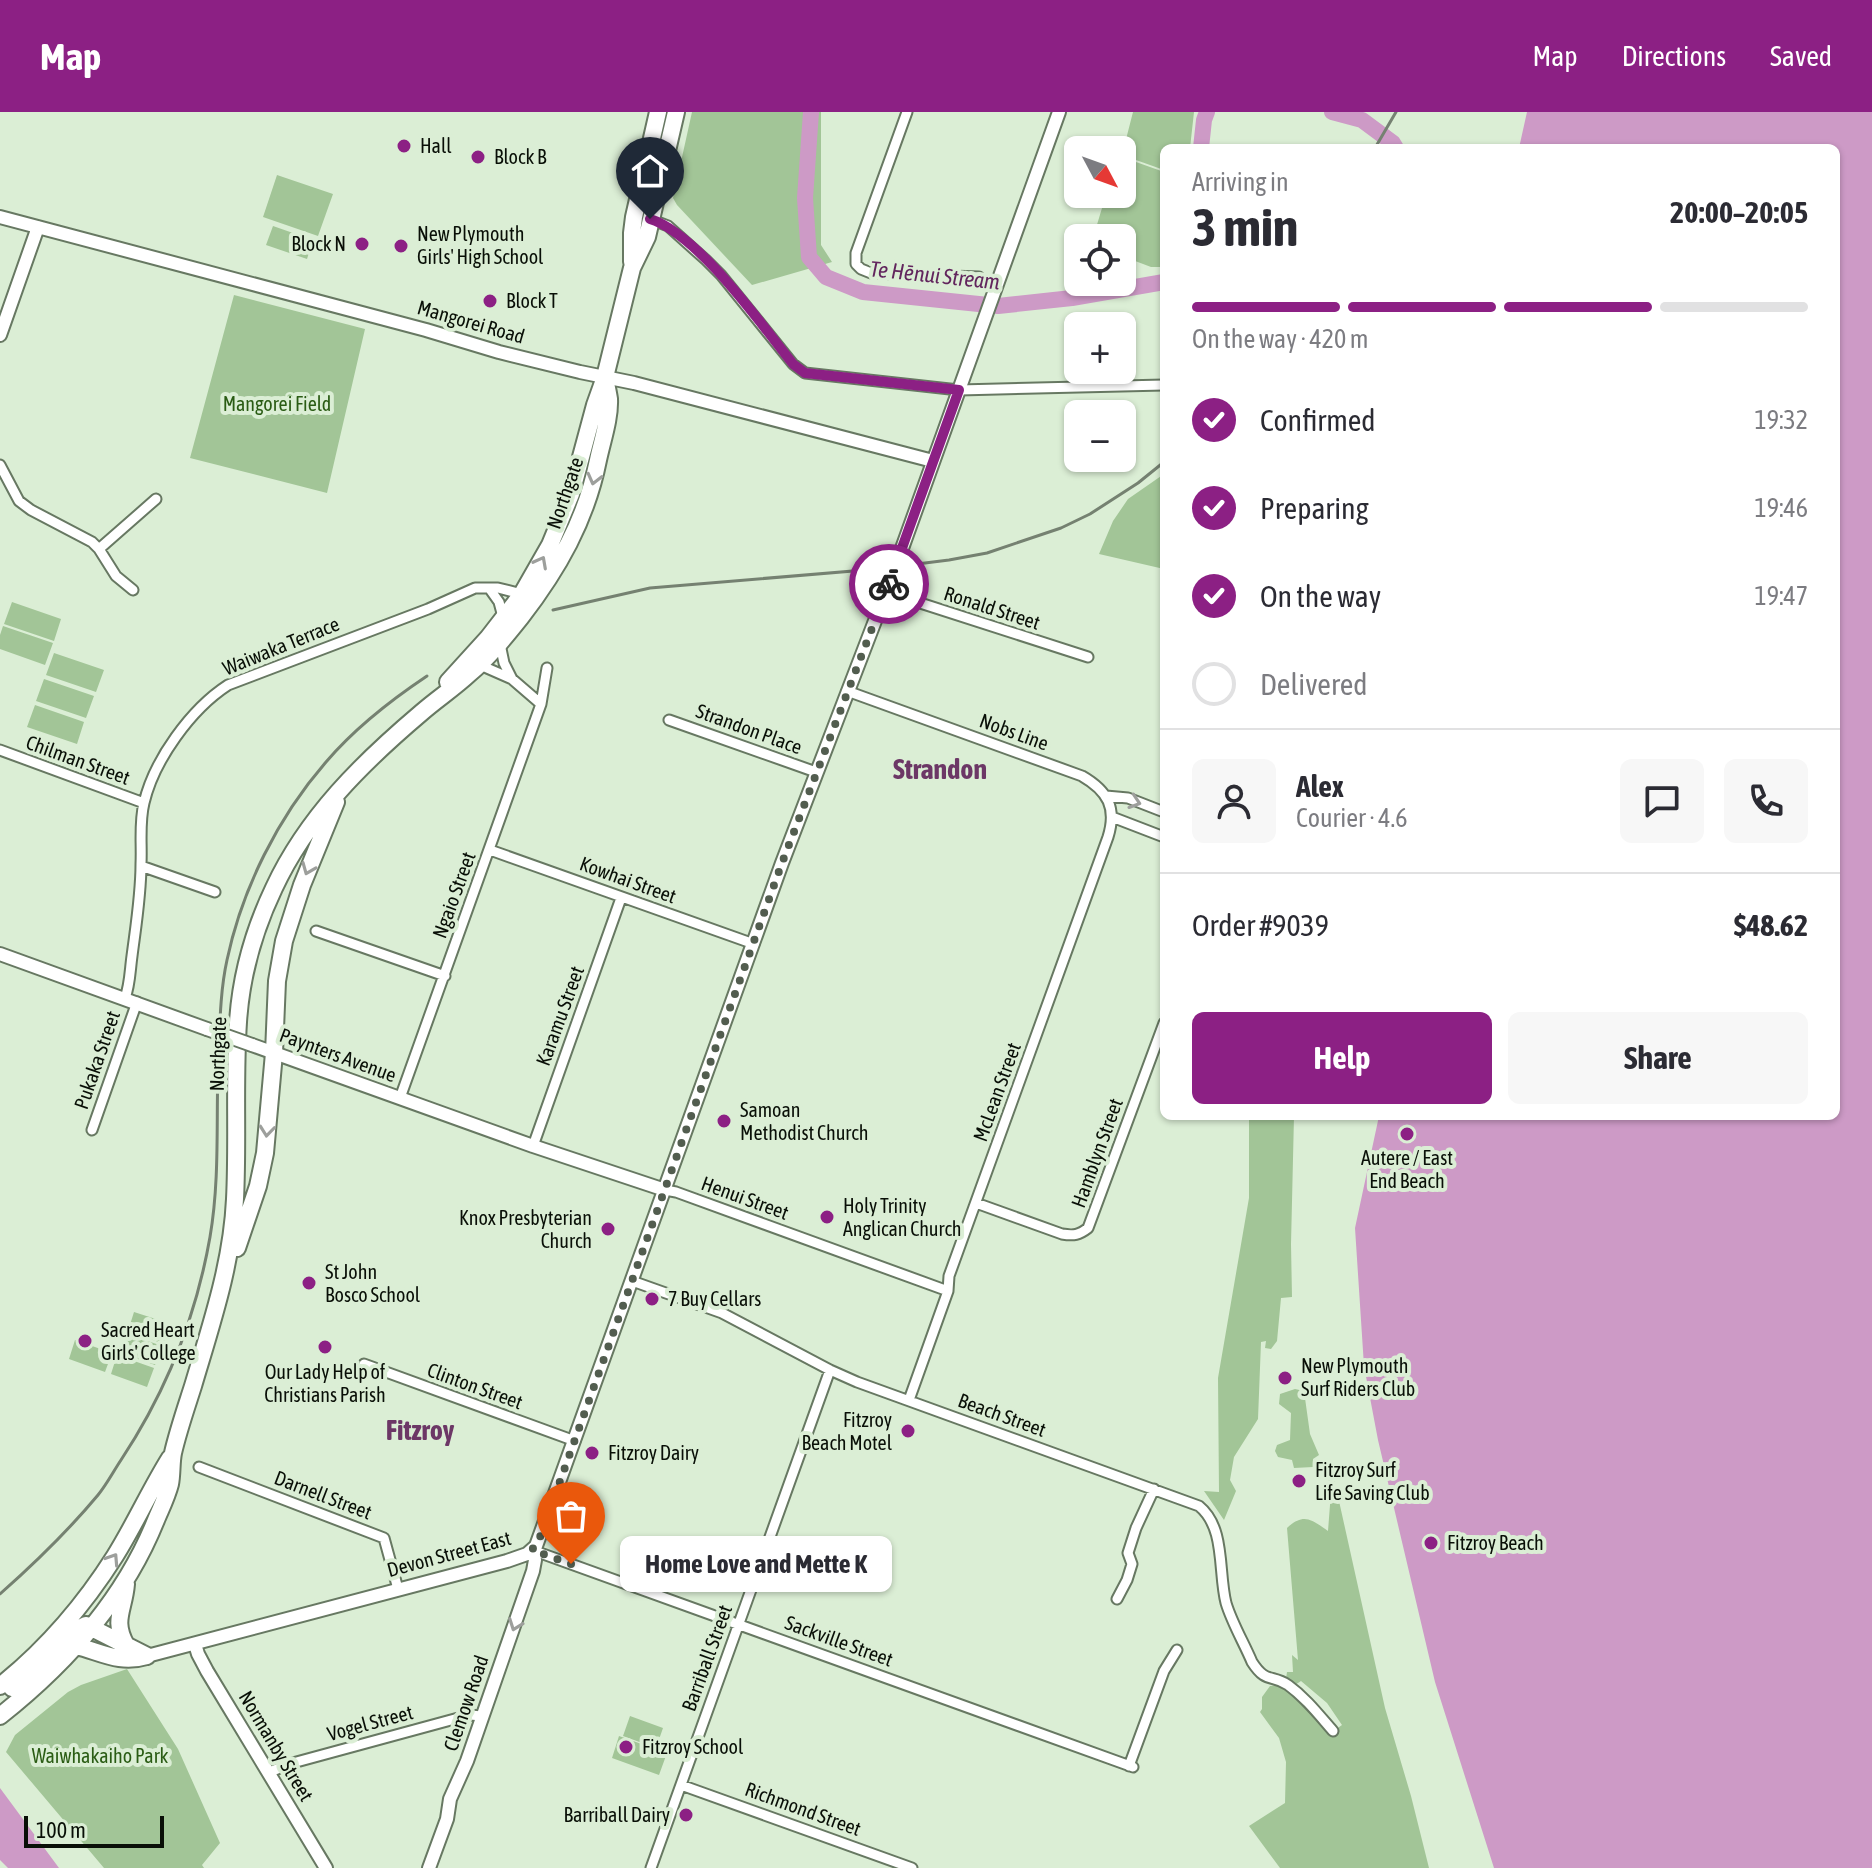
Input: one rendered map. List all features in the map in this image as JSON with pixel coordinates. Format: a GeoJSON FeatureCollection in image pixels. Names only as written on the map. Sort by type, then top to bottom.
{"type":"FeatureCollection","features":[{"type":"Feature","properties":{"kind":"highway","name":"Northgate"},"geometry":{"type":"LineString","coordinates":[[632,268],[634,217],[658,112]]}},
{"type":"Feature","properties":{"kind":"highway","name":"Northgate"},"geometry":{"type":"LineString","coordinates":[[423,711],[504,619],[550,545],[571,494],[632,268],[647,237],[676,112]]}},
{"type":"Feature","properties":{"kind":"highway","name":"Northgate"},"geometry":{"type":"LineString","coordinates":[[0,1716],[43,1681],[92,1628],[127,1578],[151,1532],[170,1485],[173,1453],[229,1254],[235,1199],[238,1019],[247,966],[263,914],[285,865],[316,817],[354,774],[423,711],[480,665],[547,582],[581,520],[593,484],[610,403],[605,377]]}},
{"type":"Feature","properties":{"kind":"highway"},"geometry":{"type":"LineString","coordinates":[[223,1281],[240,1241],[265,1153],[277,981],[284,941],[335,804],[354,774]]}},
{"type":"Feature","properties":{"kind":"highway","name":"Northgate"},"geometry":{"type":"LineString","coordinates":[[0,1686],[27,1663],[84,1601],[115,1556],[173,1453]]}},
{"type":"Feature","properties":{"kind":"highway"},"geometry":{"type":"LineString","coordinates":[[126,1645],[118,1624],[125,1601],[127,1578]]}},
{"type":"Feature","properties":{"kind":"highway"},"geometry":{"type":"LineString","coordinates":[[0,1697],[30,1675],[74,1631],[86,1625],[147,1656]]}},
{"type":"Feature","properties":{"kind":"highway"},"geometry":{"type":"LineString","coordinates":[[77,1646],[118,1660],[147,1656]]}},
{"type":"Feature","properties":{"kind":"main road","name":"Devon Street East"},"geometry":{"type":"LineString","coordinates":[[147,1656],[507,1561],[532,1550],[540,1537],[816,772],[893,574],[1059,112]]}},
{"type":"Feature","properties":{"kind":"main road","name":"Mangorei Road"},"geometry":{"type":"LineString","coordinates":[[0,217],[499,352],[933,461]]}},
{"type":"Feature","properties":{"kind":"main road"},"geometry":{"type":"LineString","coordinates":[[0,335],[38,227]]}},
{"type":"Feature","properties":{"kind":"main road","name":"Paynters Avenue"},"geometry":{"type":"LineString","coordinates":[[0,954],[533,1146],[665,1190]]}},
{"type":"Feature","properties":{"kind":"main road","name":"Clemow Road"},"geometry":{"type":"LineString","coordinates":[[429,1868],[447,1819],[450,1799],[467,1761],[533,1571],[535,1560],[532,1550]]}},
{"type":"Feature","properties":{"kind":"main road","name":"Normanby Street"},"geometry":{"type":"LineString","coordinates":[[195,1644],[207,1671],[326,1868]]}},
{"type":"Feature","properties":{"kind":"street"},"geometry":{"type":"LineString","coordinates":[[907,112],[856,253],[856,264],[871,273],[979,277]]}},
{"type":"Feature","properties":{"kind":"street"},"geometry":{"type":"LineString","coordinates":[[650,219],[668,226],[706,260],[793,364],[805,373],[959,390],[1160,385]]}},
{"type":"Feature","properties":{"kind":"street"},"geometry":{"type":"LineString","coordinates":[[0,465],[19,501],[83,535],[99,549],[116,576],[133,590]]}},
{"type":"Feature","properties":{"kind":"street"},"geometry":{"type":"LineString","coordinates":[[99,549],[156,499]]}},
{"type":"Feature","properties":{"kind":"street","name":"Waiwaka Terrace"},"geometry":{"type":"LineString","coordinates":[[131,1000],[144,803],[159,765],[186,723],[212,695],[228,685],[439,605],[475,588],[498,588],[522,594]]}},
{"type":"Feature","properties":{"kind":"street"},"geometry":{"type":"LineString","coordinates":[[489,588],[499,602],[504,619]]}},
{"type":"Feature","properties":{"kind":"street","name":"Ronald Street"},"geometry":{"type":"LineString","coordinates":[[886,592],[1088,657]]}},
{"type":"Feature","properties":{"kind":"street"},"geometry":{"type":"LineString","coordinates":[[500,643],[504,663],[512,679]]}},
{"type":"Feature","properties":{"kind":"street"},"geometry":{"type":"LineString","coordinates":[[480,665],[512,679],[541,704]]}},
{"type":"Feature","properties":{"kind":"street","name":"Ngaio Street"},"geometry":{"type":"LineString","coordinates":[[400,1098],[541,704],[547,668]]}},
{"type":"Feature","properties":{"kind":"street","name":"Nobs Line"},"geometry":{"type":"LineString","coordinates":[[847,691],[1082,776],[1106,796],[1128,798],[1160,810]]}},
{"type":"Feature","properties":{"kind":"street","name":"Strandon Place"},"geometry":{"type":"LineString","coordinates":[[669,720],[816,772]]}},
{"type":"Feature","properties":{"kind":"street","name":"Chilman Street"},"geometry":{"type":"LineString","coordinates":[[0,750],[144,803]]}},
{"type":"Feature","properties":{"kind":"street"},"geometry":{"type":"LineString","coordinates":[[1106,796],[1112,817],[1160,835]]}},
{"type":"Feature","properties":{"kind":"street","name":"McLean Street"},"geometry":{"type":"LineString","coordinates":[[909,1400],[948,1291],[949,1276],[1108,837],[1112,817]]}},
{"type":"Feature","properties":{"kind":"street","name":"Kowhai Street"},"geometry":{"type":"LineString","coordinates":[[490,850],[754,944]]}},
{"type":"Feature","properties":{"kind":"street"},"geometry":{"type":"LineString","coordinates":[[141,866],[215,892]]}},
{"type":"Feature","properties":{"kind":"street","name":"Karamu Street"},"geometry":{"type":"LineString","coordinates":[[533,1146],[621,898]]}},
{"type":"Feature","properties":{"kind":"street"},"geometry":{"type":"LineString","coordinates":[[316,931],[445,976]]}},
{"type":"Feature","properties":{"kind":"street","name":"Pukaka Street"},"geometry":{"type":"LineString","coordinates":[[92,1130],[131,1000]]}},
{"type":"Feature","properties":{"kind":"street","name":"Hamblyn Street"},"geometry":{"type":"LineString","coordinates":[[976,1203],[1062,1234],[1081,1234],[1088,1228],[1160,1034]]}},
{"type":"Feature","properties":{"kind":"street","name":"Henui Street"},"geometry":{"type":"LineString","coordinates":[[665,1190],[948,1291]]}},
{"type":"Feature","properties":{"kind":"street","name":"Beach Street"},"geometry":{"type":"LineString","coordinates":[[632,1281],[722,1313],[830,1370],[1199,1506],[1211,1519],[1226,1603],[1257,1670],[1268,1679],[1282,1681],[1291,1687],[1333,1731]]}},
{"type":"Feature","properties":{"kind":"street","name":"Clinton Street"},"geometry":{"type":"LineString","coordinates":[[364,1364],[575,1441]]}},
{"type":"Feature","properties":{"kind":"street","name":"Barriball Street"},"geometry":{"type":"LineString","coordinates":[[651,1868],[830,1370]]}},
{"type":"Feature","properties":{"kind":"street","name":"Darnell Street"},"geometry":{"type":"LineString","coordinates":[[199,1467],[384,1538],[398,1589]]}},
{"type":"Feature","properties":{"kind":"street"},"geometry":{"type":"LineString","coordinates":[[1117,1599],[1132,1564],[1128,1553],[1136,1528],[1154,1489]]}},
{"type":"Feature","properties":{"kind":"street","name":"Sackville Street"},"geometry":{"type":"LineString","coordinates":[[532,1550],[1131,1766],[1164,1671],[1177,1650]]}},
{"type":"Feature","properties":{"kind":"street","name":"Vogel Street"},"geometry":{"type":"LineString","coordinates":[[270,1772],[289,1764],[462,1717],[482,1716]]}},
{"type":"Feature","properties":{"kind":"street","name":"Richmond Street"},"geometry":{"type":"LineString","coordinates":[[681,1785],[912,1868]]}},
{"type":"Feature","properties":{"kind":"green space"},"geometry":{"type":"Polygon","coordinates":[[[692,112],[821,112],[821,245],[832,262],[752,285],[677,205],[673,198],[692,112]]]}},
{"type":"Feature","properties":{"kind":"green space"},"geometry":{"type":"Polygon","coordinates":[[[1133,112],[1194,112],[1190,144],[1160,144],[1160,169],[1136,160],[1136,136],[1127,136],[1133,112]]]}},
{"type":"Feature","properties":{"kind":"green space"},"geometry":{"type":"Polygon","coordinates":[[[1136,162],[1160,171],[1160,267],[1136,261],[1136,224],[1097,224],[1102,208],[1136,208],[1136,162]]]}},
{"type":"Feature","properties":{"kind":"green space"},"geometry":{"type":"Polygon","coordinates":[[[277,175],[333,194],[318,236],[263,217],[277,175]]]}},
{"type":"Feature","properties":{"kind":"green space"},"geometry":{"type":"Polygon","coordinates":[[[273,226],[313,240],[307,259],[266,245],[273,226]]]}},
{"type":"Feature","properties":{"kind":"green space","name":"Mangorei Field"},"geometry":{"type":"Polygon","coordinates":[[[234,295],[365,329],[327,493],[190,458],[234,295]]]}},
{"type":"Feature","properties":{"kind":"green space"},"geometry":{"type":"Polygon","coordinates":[[[1160,477],[1160,568],[1099,554],[1113,521],[1128,499],[1160,477]]]}},
{"type":"Feature","properties":{"kind":"green space"},"geometry":{"type":"Polygon","coordinates":[[[12,602],[61,619],[54,641],[4,624],[12,602]]]}},
{"type":"Feature","properties":{"kind":"green space"},"geometry":{"type":"Polygon","coordinates":[[[3,626],[53,643],[45,665],[0,649],[3,626]]]}},
{"type":"Feature","properties":{"kind":"green space"},"geometry":{"type":"Polygon","coordinates":[[[54,653],[104,670],[96,692],[46,675],[54,653]]]}},
{"type":"Feature","properties":{"kind":"green space"},"geometry":{"type":"Polygon","coordinates":[[[44,679],[94,696],[86,718],[36,701],[44,679]]]}},
{"type":"Feature","properties":{"kind":"green space"},"geometry":{"type":"Polygon","coordinates":[[[35,705],[84,722],[77,744],[27,727],[35,705]]]}},
{"type":"Feature","properties":{"kind":"green space"},"geometry":{"type":"Polygon","coordinates":[[[1249,1120],[1294,1120],[1292,1297],[1281,1298],[1277,1341],[1271,1349],[1265,1348],[1266,1341],[1261,1342],[1258,1419],[1234,1457],[1230,1480],[1236,1491],[1224,1520],[1204,1491],[1219,1492],[1218,1378],[1249,1198],[1249,1120]]]}},
{"type":"Feature","properties":{"kind":"green space"},"geometry":{"type":"Polygon","coordinates":[[[134,1312],[171,1324],[164,1344],[128,1331],[134,1312]]]}},
{"type":"Feature","properties":{"kind":"green space"},"geometry":{"type":"Polygon","coordinates":[[[125,1333],[162,1346],[155,1365],[118,1352],[125,1333]]]}},
{"type":"Feature","properties":{"kind":"green space"},"geometry":{"type":"Polygon","coordinates":[[[75,1340],[112,1353],[105,1372],[69,1359],[75,1340]]]}},
{"type":"Feature","properties":{"kind":"green space"},"geometry":{"type":"Polygon","coordinates":[[[117,1355],[154,1368],[147,1387],[111,1374],[117,1355]]]}},
{"type":"Feature","properties":{"kind":"green space"},"geometry":{"type":"Polygon","coordinates":[[[1295,1389],[1304,1391],[1310,1434],[1319,1455],[1313,1459],[1313,1467],[1294,1468],[1292,1460],[1278,1457],[1275,1451],[1277,1445],[1290,1440],[1291,1413],[1279,1404],[1280,1394],[1295,1389]]]}},
{"type":"Feature","properties":{"kind":"green space"},"geometry":{"type":"Polygon","coordinates":[[[1331,1465],[1385,1708],[1429,1868],[1280,1868],[1249,1826],[1285,1803],[1286,1762],[1279,1738],[1260,1712],[1262,1697],[1270,1686],[1280,1685],[1329,1734],[1342,1725],[1327,1703],[1301,1681],[1295,1685],[1286,1679],[1287,1672],[1293,1672],[1292,1655],[1298,1660],[1287,1528],[1298,1520],[1308,1519],[1328,1531],[1331,1492],[1326,1466],[1331,1465]]]}},
{"type":"Feature","properties":{"kind":"green space","name":"Waiwhakaiho Park"},"geometry":{"type":"Polygon","coordinates":[[[127,1669],[178,1749],[220,1843],[202,1865],[204,1868],[104,1868],[6,1752],[15,1735],[68,1692],[127,1669]]]}},
{"type":"Feature","properties":{"kind":"green space"},"geometry":{"type":"Polygon","coordinates":[[[630,1716],[663,1728],[656,1748],[623,1736],[630,1716]]]}},
{"type":"Feature","properties":{"kind":"green space"},"geometry":{"type":"Polygon","coordinates":[[[619,1736],[667,1753],[659,1775],[612,1758],[619,1736]]]}},
{"type":"Feature","properties":{"kind":"shaded area"},"geometry":{"type":"Polygon","coordinates":[[[1527,112],[1872,112],[1872,1868],[1494,1868],[1435,1682],[1378,1440],[1364,1366],[1355,1228],[1378,1120],[1840,1120],[1840,144],[1520,144],[1527,112]]]}},
{"type":"Feature","properties":{"kind":"shaded area"},"geometry":{"type":"Polygon","coordinates":[[[0,1788],[59,1868],[8,1868],[0,1860],[0,1788]]]}},
{"type":"Feature","properties":{"kind":"waterway","name":"Te Hēnui Stream"},"geometry":{"type":"LineString","coordinates":[[811,112],[805,198],[809,257],[826,277],[863,292],[998,306],[1072,298],[1160,283]]}},
{"type":"Feature","properties":{"kind":"waterway","name":"Te Hēnui Stream"},"geometry":{"type":"LineString","coordinates":[[1201,144],[1207,112]]}},
{"type":"Feature","properties":{"kind":"waterway","name":"Te Hēnui Stream"},"geometry":{"type":"LineString","coordinates":[[1332,112],[1362,120],[1394,144]]}},
{"type":"Feature","properties":{"kind":"railway"},"geometry":{"type":"LineString","coordinates":[[1377,144],[1396,112]]}},
{"type":"Feature","properties":{"kind":"railway"},"geometry":{"type":"LineString","coordinates":[[553,610],[650,588],[877,569],[987,553],[1061,528],[1090,514],[1160,465]]}},
{"type":"Feature","properties":{"kind":"railway"},"geometry":{"type":"LineString","coordinates":[[0,1594],[63,1534],[104,1487],[152,1408],[188,1325],[204,1267],[213,1213],[225,970],[242,907],[264,855],[292,806],[337,750],[374,715],[427,676]]}},
{"type":"Feature","properties":{"kind":"way so far"},"geometry":{"type":"LineString","coordinates":[[571,1564],[532,1550],[539,1542],[782,863],[889,584]]}},
{"type":"Feature","properties":{"kind":"place","name":"Hall"},"geometry":{"type":"Point","coordinates":[404,146]}},
{"type":"Feature","properties":{"kind":"place","name":"Block B"},"geometry":{"type":"Point","coordinates":[478,157]}},
{"type":"Feature","properties":{"kind":"place","name":"Block N"},"geometry":{"type":"Point","coordinates":[362,244]}},
{"type":"Feature","properties":{"kind":"place","name":"New Plymouth Girls' High School"},"geometry":{"type":"Point","coordinates":[401,246]}},
{"type":"Feature","properties":{"kind":"place","name":"Block T"},"geometry":{"type":"Point","coordinates":[490,301]}},
{"type":"Feature","properties":{"kind":"place","name":"Samoan Methodist Church"},"geometry":{"type":"Point","coordinates":[724,1121]}},
{"type":"Feature","properties":{"kind":"place","name":"Autere / East End Beach"},"geometry":{"type":"Point","coordinates":[1407,1134]}},
{"type":"Feature","properties":{"kind":"place","name":"Holy Trinity Anglican Church"},"geometry":{"type":"Point","coordinates":[827,1217]}},
{"type":"Feature","properties":{"kind":"place","name":"Knox Presbyterian Church"},"geometry":{"type":"Point","coordinates":[608,1229]}},
{"type":"Feature","properties":{"kind":"place","name":"St John Bosco School"},"geometry":{"type":"Point","coordinates":[309,1283]}},
{"type":"Feature","properties":{"kind":"place","name":"7 Buy Cellars"},"geometry":{"type":"Point","coordinates":[652,1299]}},
{"type":"Feature","properties":{"kind":"place","name":"Sacred Heart Girls' College"},"geometry":{"type":"Point","coordinates":[85,1341]}},
{"type":"Feature","properties":{"kind":"place","name":"Our Lady Help of Christians Parish"},"geometry":{"type":"Point","coordinates":[325,1347]}},
{"type":"Feature","properties":{"kind":"place","name":"New Plymouth Surf Riders Club"},"geometry":{"type":"Point","coordinates":[1285,1378]}},
{"type":"Feature","properties":{"kind":"place","name":"Fitzroy Beach Motel"},"geometry":{"type":"Point","coordinates":[908,1431]}},
{"type":"Feature","properties":{"kind":"place","name":"Fitzroy Dairy"},"geometry":{"type":"Point","coordinates":[592,1453]}},
{"type":"Feature","properties":{"kind":"place","name":"Fitzroy Surf Life Saving Club"},"geometry":{"type":"Point","coordinates":[1299,1481]}},
{"type":"Feature","properties":{"kind":"place","name":"Fitzroy Beach"},"geometry":{"type":"Point","coordinates":[1431,1543]}},
{"type":"Feature","properties":{"kind":"place","name":"Home Love and Mette K"},"geometry":{"type":"Point","coordinates":[571,1564]}},
{"type":"Feature","properties":{"kind":"place","name":"Fitzroy School"},"geometry":{"type":"Point","coordinates":[626,1747]}},
{"type":"Feature","properties":{"kind":"place","name":"Barriball Dairy"},"geometry":{"type":"Point","coordinates":[686,1815]}},
{"type":"Feature","properties":{"kind":"district","name":"Strandon"},"geometry":{"type":"Point","coordinates":[940,769]}},
{"type":"Feature","properties":{"kind":"district","name":"Fitzroy"},"geometry":{"type":"Point","coordinates":[420,1430]}},
{"type":"Feature","properties":{"kind":"route"},"geometry":{"type":"LineString","coordinates":[[650,219],[668,226],[706,260],[793,364],[805,373],[959,390],[889,584]]}}]}
